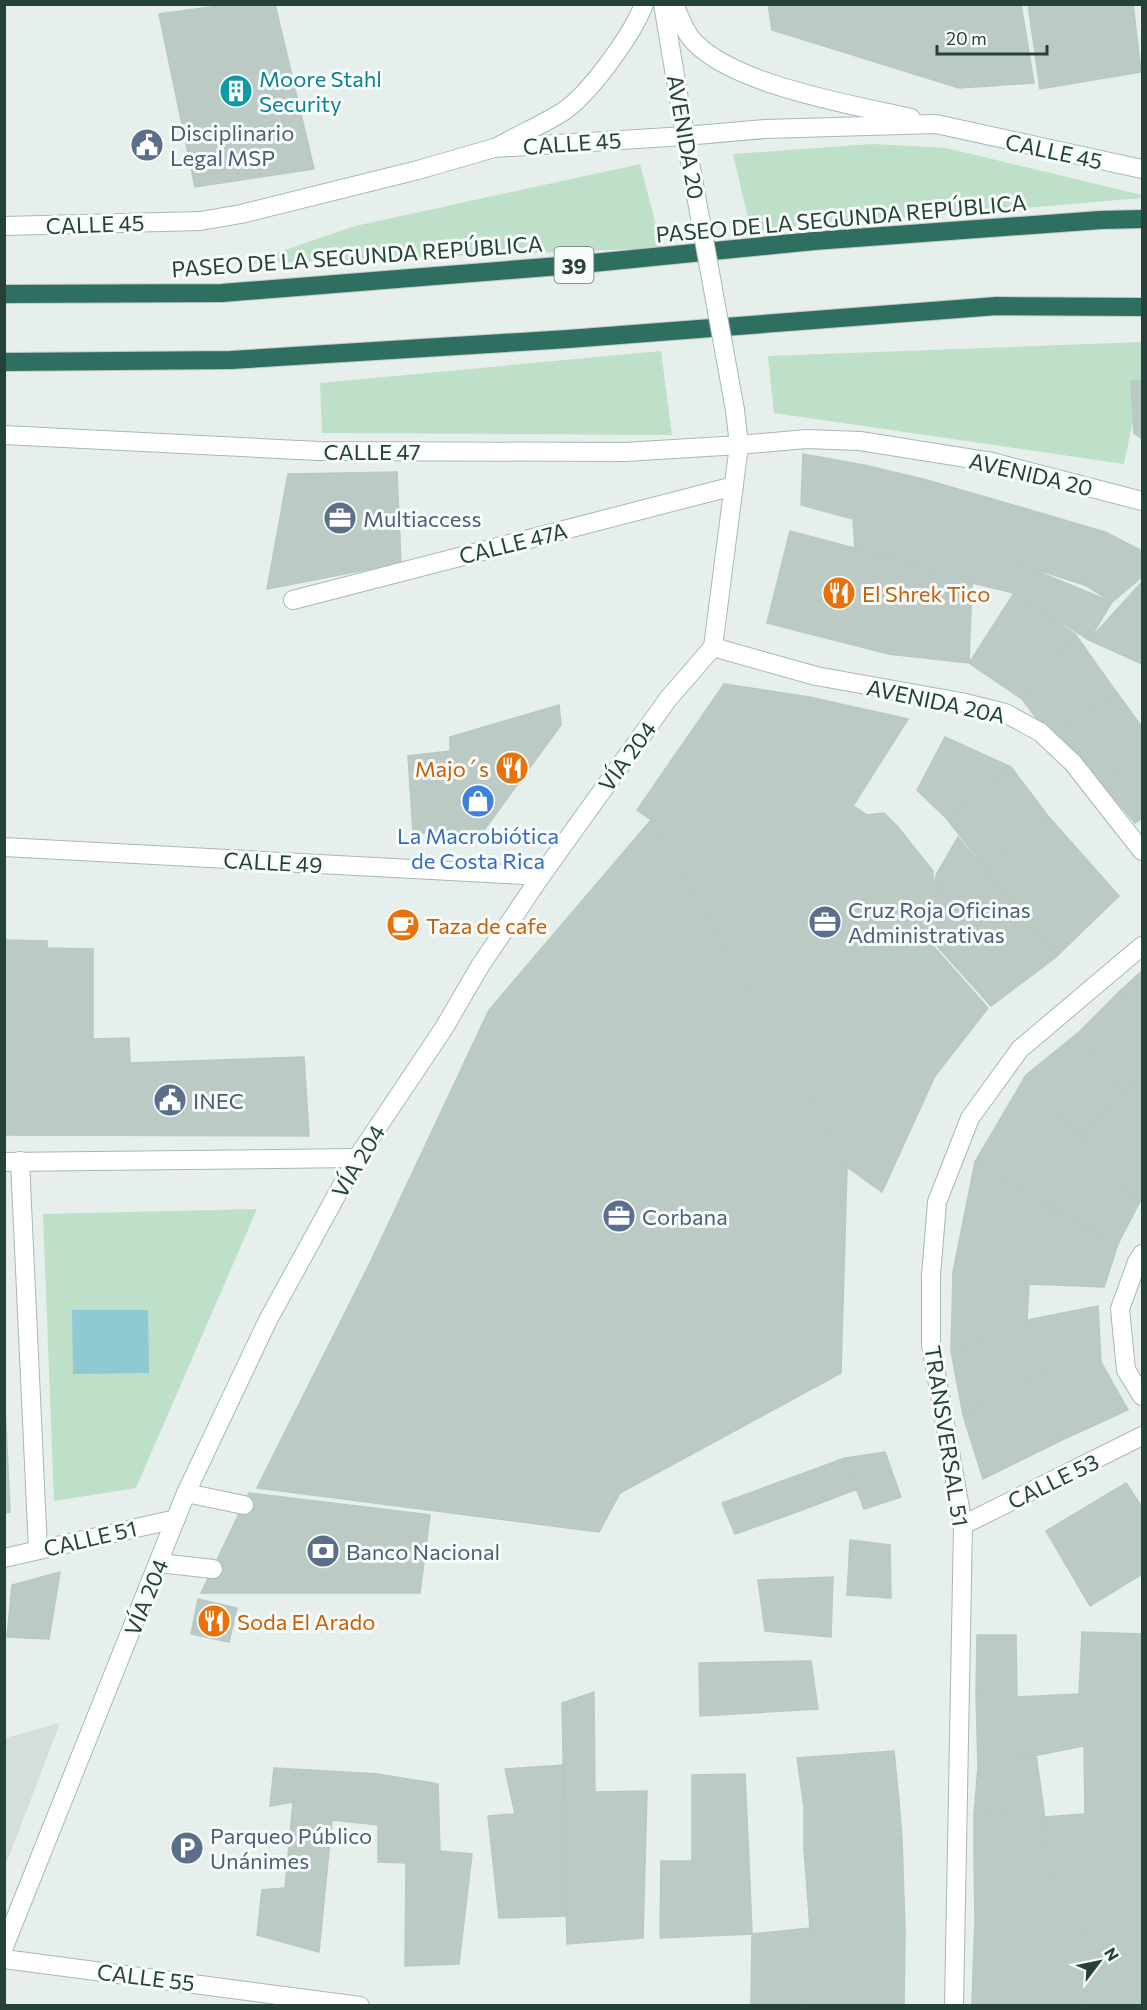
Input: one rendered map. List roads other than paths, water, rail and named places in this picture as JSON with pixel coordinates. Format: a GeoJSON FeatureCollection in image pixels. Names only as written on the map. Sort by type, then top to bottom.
{"type":"FeatureCollection","features":[{"type":"Feature","properties":{"kind":"highway","name":"PASEO DE LA SEGUNDA REPÚBLICA"},"geometry":{"type":"LineString","coordinates":[[4,294],[222,292],[572,265],[814,242],[1101,220],[1143,219]]}},
{"type":"Feature","properties":{"kind":"highway"},"geometry":{"type":"LineString","coordinates":[[4,362],[231,360],[568,339],[997,306],[1143,307]]}},
{"type":"Feature","properties":{"kind":"main road"},"geometry":{"type":"LineString","coordinates":[[494,148],[565,110],[601,74],[639,17],[644,4]]}},
{"type":"Feature","properties":{"kind":"main road","name":"AVENIDA 20"},"geometry":{"type":"LineString","coordinates":[[663,4],[685,136],[708,250],[739,445],[806,440],[860,441],[992,462],[1143,501]]}},
{"type":"Feature","properties":{"kind":"main road"},"geometry":{"type":"LineString","coordinates":[[674,4],[691,37],[710,55],[756,80],[936,124]]}},
{"type":"Feature","properties":{"kind":"main road","name":"CALLE 45"},"geometry":{"type":"LineString","coordinates":[[4,226],[200,221],[241,214],[418,170],[494,148],[765,129],[936,124],[1143,169]]}},
{"type":"Feature","properties":{"kind":"main road","name":"CALLE 47"},"geometry":{"type":"LineString","coordinates":[[4,435],[318,451],[625,452],[739,445]]}},
{"type":"Feature","properties":{"kind":"main road"},"geometry":{"type":"LineString","coordinates":[[712,647],[739,445]]}},
{"type":"Feature","properties":{"kind":"main road","name":"CALLE 47A"},"geometry":{"type":"LineString","coordinates":[[293,600],[734,486]]}},
{"type":"Feature","properties":{"kind":"main road","name":"AVENIDA 20A"},"geometry":{"type":"LineString","coordinates":[[712,647],[816,676],[961,702],[1005,713],[1040,732],[1073,763],[1143,851]]}},
{"type":"Feature","properties":{"kind":"main road","name":"VÍA 204"},"geometry":{"type":"LineString","coordinates":[[4,1947],[186,1493],[268,1320],[357,1158],[444,1028],[480,966],[541,876],[668,699],[712,647]]}},
{"type":"Feature","properties":{"kind":"main road","name":"CALLE 49"},"geometry":{"type":"LineString","coordinates":[[4,847],[541,876]]}},
{"type":"Feature","properties":{"kind":"main road","name":"TRANSVERSAL 51"},"geometry":{"type":"LineString","coordinates":[[954,2006],[963,1525],[931,1345],[931,1276],[938,1202],[970,1118],[1020,1049],[1143,946]]}},
{"type":"Feature","properties":{"kind":"main road"},"geometry":{"type":"LineString","coordinates":[[38,1550],[12,1161],[357,1158]]}},
{"type":"Feature","properties":{"kind":"main road"},"geometry":{"type":"LineString","coordinates":[[1143,1254],[1137,1262],[1120,1309],[1126,1370],[1143,1396]]}},
{"type":"Feature","properties":{"kind":"main road","name":"CALLE 53"},"geometry":{"type":"LineString","coordinates":[[963,1525],[1143,1436]]}},
{"type":"Feature","properties":{"kind":"main road"},"geometry":{"type":"LineString","coordinates":[[186,1493],[244,1505]]}},
{"type":"Feature","properties":{"kind":"main road","name":"CALLE 51"},"geometry":{"type":"LineString","coordinates":[[4,1558],[176,1519]]}},
{"type":"Feature","properties":{"kind":"main road"},"geometry":{"type":"LineString","coordinates":[[159,1563],[213,1569]]}},
{"type":"Feature","properties":{"kind":"main road","name":"CALLE 55"},"geometry":{"type":"LineString","coordinates":[[4,1959],[360,2006]]}},
{"type":"Feature","properties":{"kind":"water"},"geometry":{"type":"Polygon","coordinates":[[[72,1310],[148,1310],[149,1373],[73,1374],[72,1310]]]}},
{"type":"Feature","properties":{"kind":"place","name":"Moore Stahl Security"},"geometry":{"type":"Point","coordinates":[236,91]}},
{"type":"Feature","properties":{"kind":"place","name":"Disciplinario Legal MSP"},"geometry":{"type":"Point","coordinates":[147,145]}},
{"type":"Feature","properties":{"kind":"place","name":"Multiaccess"},"geometry":{"type":"Point","coordinates":[340,518]}},
{"type":"Feature","properties":{"kind":"place","name":"El Shrek Tico"},"geometry":{"type":"Point","coordinates":[839,593]}},
{"type":"Feature","properties":{"kind":"place","name":"Majo´s"},"geometry":{"type":"Point","coordinates":[512,768]}},
{"type":"Feature","properties":{"kind":"place","name":"La Macrobiótica de Costa Rica"},"geometry":{"type":"Point","coordinates":[478,801]}},
{"type":"Feature","properties":{"kind":"place","name":"Cruz Roja Oficinas Administrativas"},"geometry":{"type":"Point","coordinates":[825,922]}},
{"type":"Feature","properties":{"kind":"place","name":"Taza de cafe"},"geometry":{"type":"Point","coordinates":[403,925]}},
{"type":"Feature","properties":{"kind":"place","name":"INEC"},"geometry":{"type":"Point","coordinates":[170,1100]}},
{"type":"Feature","properties":{"kind":"place","name":"Corbana"},"geometry":{"type":"Point","coordinates":[619,1216]}},
{"type":"Feature","properties":{"kind":"place","name":"Banco Nacional"},"geometry":{"type":"Point","coordinates":[323,1551]}},
{"type":"Feature","properties":{"kind":"place","name":"Soda El Arado"},"geometry":{"type":"Point","coordinates":[214,1621]}},
{"type":"Feature","properties":{"kind":"place","name":"Parqueo Público Unánimes"},"geometry":{"type":"Point","coordinates":[187,1848]}}]}
